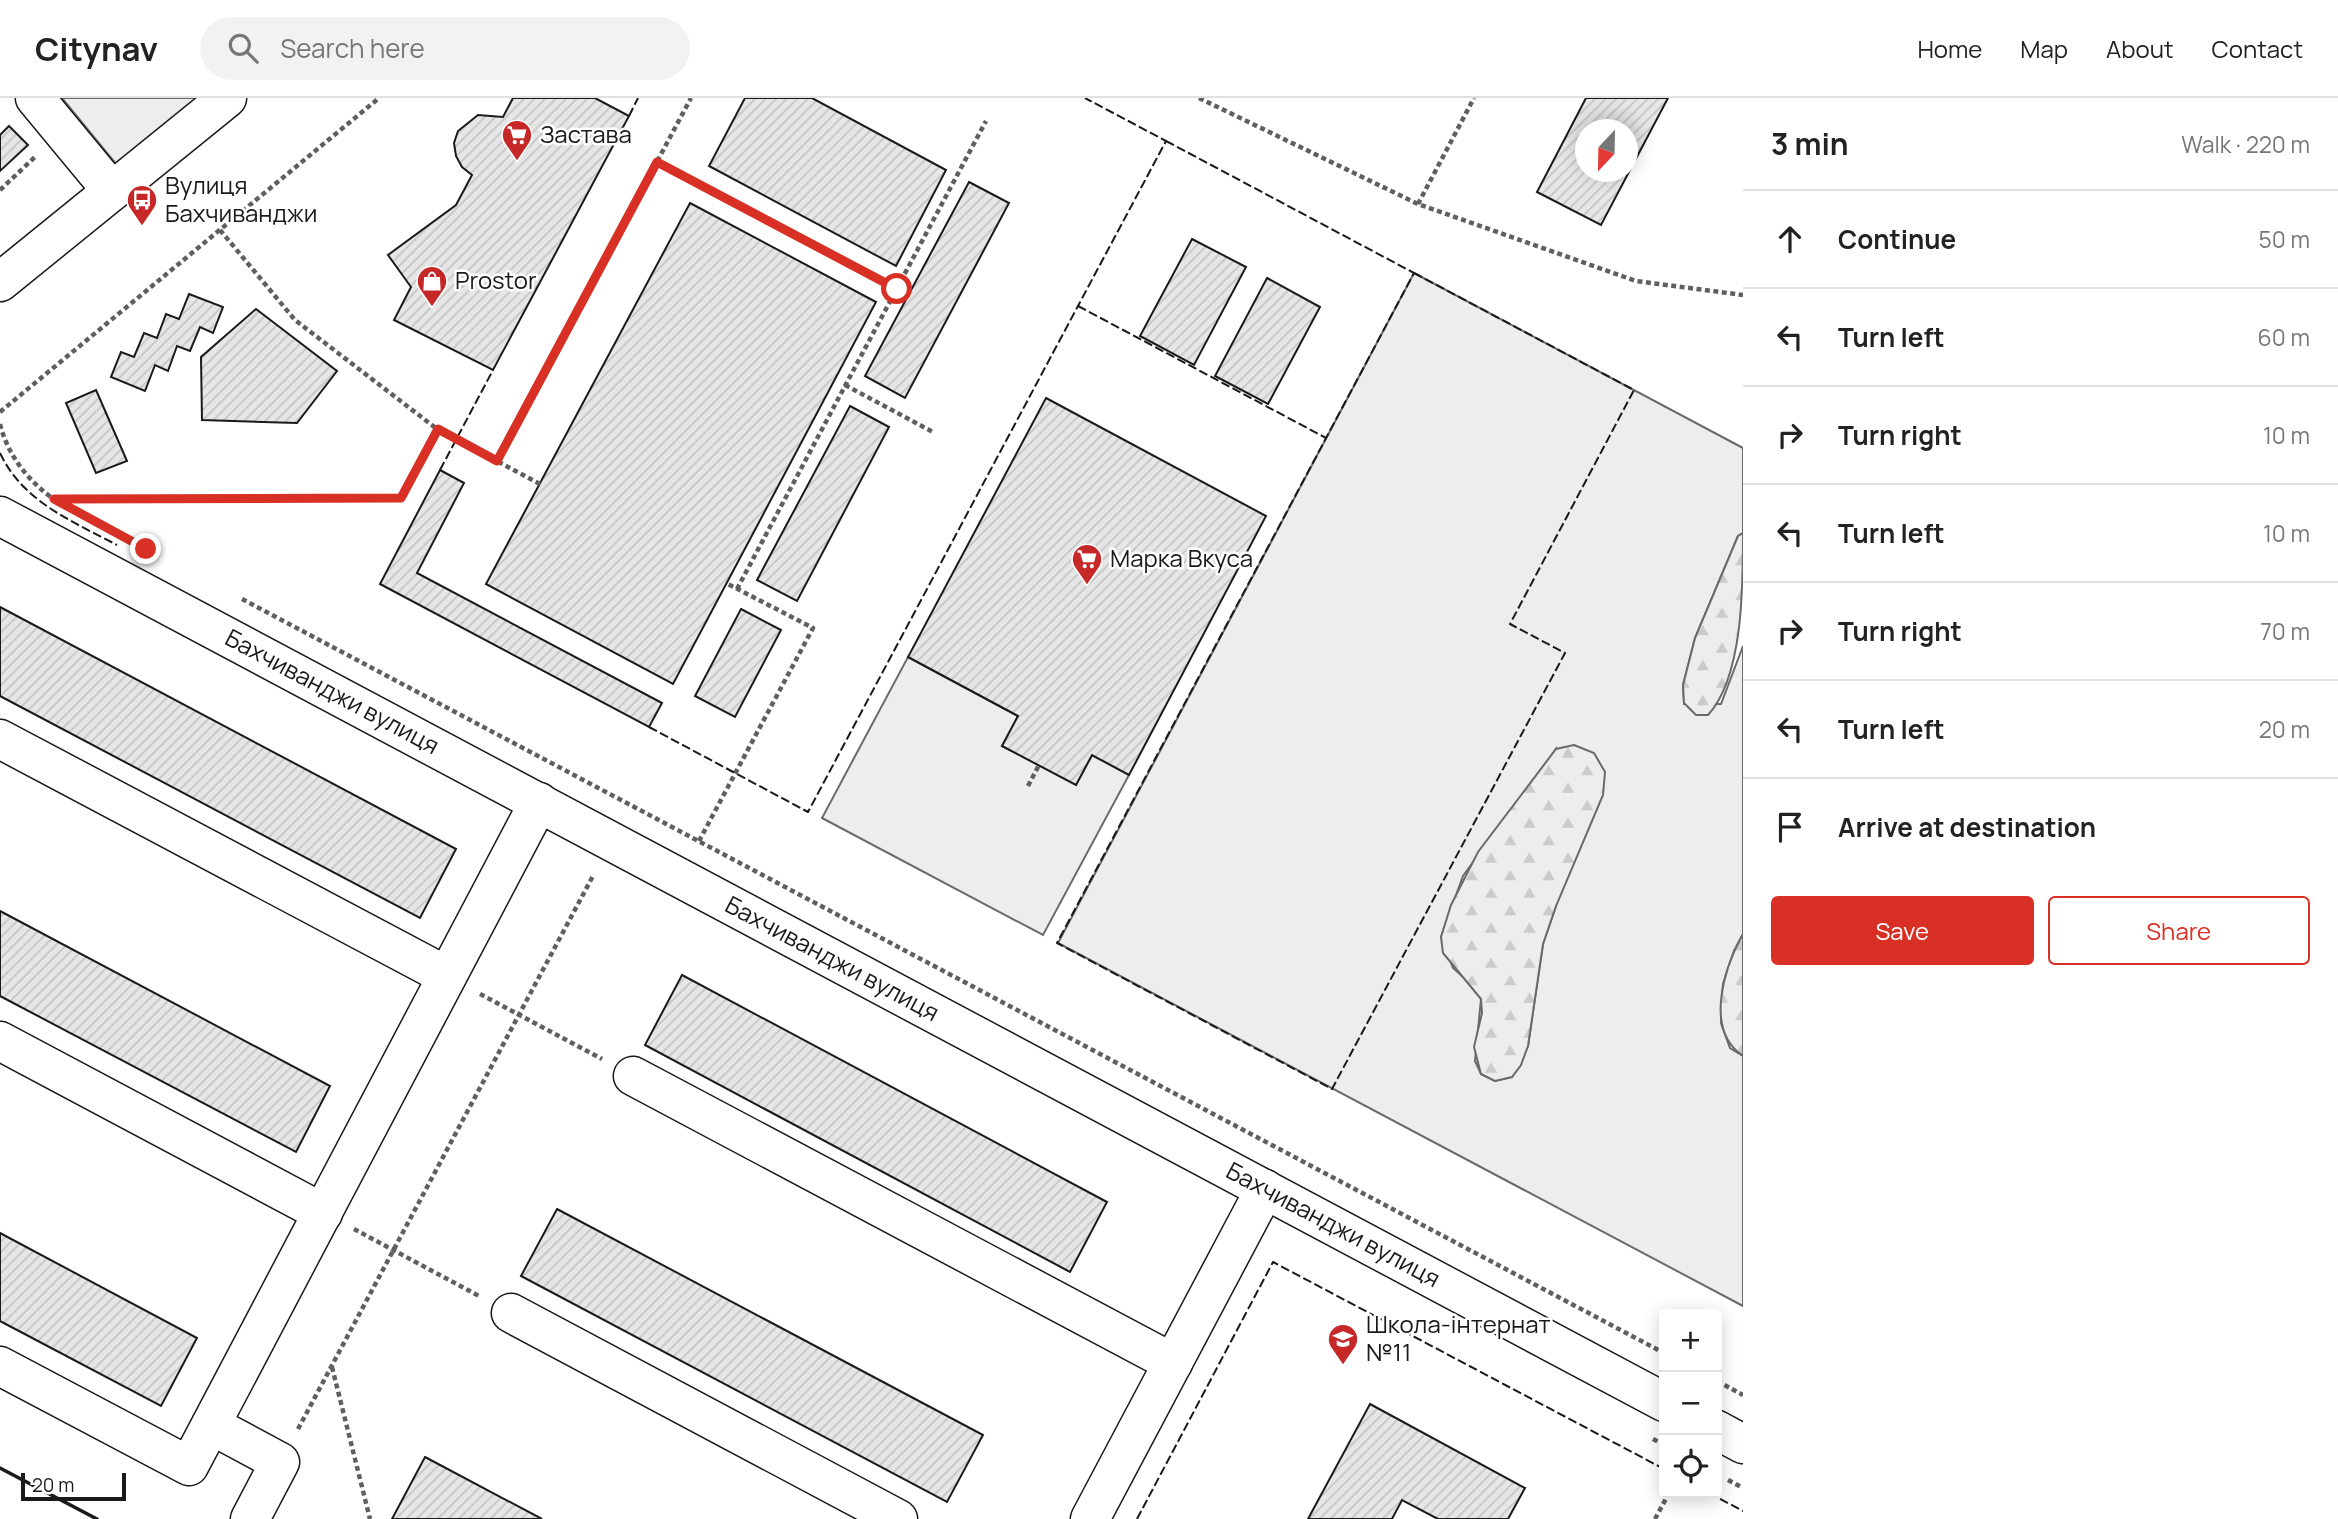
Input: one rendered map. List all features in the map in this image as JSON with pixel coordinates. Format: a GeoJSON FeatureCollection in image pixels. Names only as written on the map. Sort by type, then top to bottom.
{"type":"FeatureCollection","features":[{"type":"Feature","properties":{"kind":"street"},"geometry":{"type":"LineString","coordinates":[[35,98],[112,191]]}},
{"type":"Feature","properties":{"kind":"street"},"geometry":{"type":"LineString","coordinates":[[0,282],[227,98]]}},
{"type":"Feature","properties":{"kind":"street","name":"Бахчиванджи вулиця"},"geometry":{"type":"LineString","coordinates":[[0,516],[1659,1399]]}},
{"type":"Feature","properties":{"kind":"street"},"geometry":{"type":"LineString","coordinates":[[0,738],[447,976]]}},
{"type":"Feature","properties":{"kind":"street"},"geometry":{"type":"LineString","coordinates":[[0,1366],[190,1466],[539,802]]}},
{"type":"Feature","properties":{"kind":"street"},"geometry":{"type":"LineString","coordinates":[[0,1041],[323,1213]]}},
{"type":"Feature","properties":{"kind":"street"},"geometry":{"type":"LineString","coordinates":[[633,1076],[1173,1363]]}},
{"type":"Feature","properties":{"kind":"street"},"geometry":{"type":"LineString","coordinates":[[1090,1519],[1265,1189]]}},
{"type":"Feature","properties":{"kind":"street"},"geometry":{"type":"LineString","coordinates":[[511,1313],[898,1519]]}},
{"type":"Feature","properties":{"kind":"street"},"geometry":{"type":"LineString","coordinates":[[211,1425],[280,1462],[250,1519]]}},
{"type":"Feature","properties":{"kind":"street"},"geometry":{"type":"LineString","coordinates":[[1722,1433],[1743,1444]]}},
{"type":"Feature","properties":{"kind":"path"},"geometry":{"type":"LineString","coordinates":[[0,412],[379,98]]}},
{"type":"Feature","properties":{"kind":"path"},"geometry":{"type":"LineString","coordinates":[[497,461],[691,98]]}},
{"type":"Feature","properties":{"kind":"path"},"geometry":{"type":"LineString","coordinates":[[1199,98],[1418,204],[1636,281],[1743,295]]}},
{"type":"Feature","properties":{"kind":"path"},"geometry":{"type":"LineString","coordinates":[[1418,204],[1474,98]]}},
{"type":"Feature","properties":{"kind":"path"},"geometry":{"type":"LineString","coordinates":[[737,589],[986,121]]}},
{"type":"Feature","properties":{"kind":"path"},"geometry":{"type":"LineString","coordinates":[[0,190],[62,131]]}},
{"type":"Feature","properties":{"kind":"path"},"geometry":{"type":"LineString","coordinates":[[657,162],[897,289]]}},
{"type":"Feature","properties":{"kind":"path"},"geometry":{"type":"LineString","coordinates":[[220,230],[295,320],[438,429],[540,484]]}},
{"type":"Feature","properties":{"kind":"path"},"geometry":{"type":"LineString","coordinates":[[845,385],[933,432]]}},
{"type":"Feature","properties":{"kind":"path"},"geometry":{"type":"LineString","coordinates":[[0,424],[12,453],[23,470],[54,499],[65,505]]}},
{"type":"Feature","properties":{"kind":"path"},"geometry":{"type":"LineString","coordinates":[[54,499],[401,498],[438,429]]}},
{"type":"Feature","properties":{"kind":"path"},"geometry":{"type":"LineString","coordinates":[[699,841],[813,628],[726,583]]}},
{"type":"Feature","properties":{"kind":"path"},"geometry":{"type":"LineString","coordinates":[[231,594],[1659,1350]]}},
{"type":"Feature","properties":{"kind":"path"},"geometry":{"type":"LineString","coordinates":[[1028,786],[1039,765]]}},
{"type":"Feature","properties":{"kind":"path"},"geometry":{"type":"LineString","coordinates":[[280,1462],[594,874]]}},
{"type":"Feature","properties":{"kind":"path"},"geometry":{"type":"LineString","coordinates":[[447,976],[633,1076]]}},
{"type":"Feature","properties":{"kind":"path"},"geometry":{"type":"LineString","coordinates":[[323,1213],[511,1313]]}},
{"type":"Feature","properties":{"kind":"path"},"geometry":{"type":"LineString","coordinates":[[332,1366],[370,1519]]}},
{"type":"Feature","properties":{"kind":"path"},"geometry":{"type":"LineString","coordinates":[[1722,1384],[1743,1395]]}},
{"type":"Feature","properties":{"kind":"path"},"geometry":{"type":"LineString","coordinates":[[1655,1519],[1666,1498]]}},
{"type":"Feature","properties":{"kind":"shaded area"},"geometry":{"type":"Polygon","coordinates":[[[62,98],[198,98],[116,164],[62,98]]]}},
{"type":"Feature","properties":{"kind":"shaded area"},"geometry":{"type":"Polygon","coordinates":[[[1414,273],[1743,448],[1743,533],[1738,536],[1695,638],[1683,685],[1684,704],[1721,704],[1743,646],[1743,934],[1723,984],[1721,1023],[1730,1048],[1743,1056],[1743,1306],[1058,943],[1414,273]],[[1556,749],[1463,876],[1441,937],[1453,968],[1474,987],[1481,999],[1475,1061],[1481,1074],[1495,1081],[1512,1077],[1528,1046],[1543,944],[1556,906],[1556,749]]]}},
{"type":"Feature","properties":{"kind":"shaded area"},"geometry":{"type":"Polygon","coordinates":[[[908,657],[1018,716],[1002,746],[1076,785],[1092,755],[1129,775],[1043,935],[822,818],[908,657]]]}},
{"type":"Feature","properties":{"kind":"green space"},"geometry":{"type":"Polygon","coordinates":[[[1743,533],[1741,605],[1734,655],[1720,699],[1708,715],[1696,715],[1684,703],[1683,685],[1695,638],[1738,536],[1743,533]]]}},
{"type":"Feature","properties":{"kind":"green space"},"geometry":{"type":"Polygon","coordinates":[[[1574,745],[1594,753],[1605,772],[1603,795],[1556,906],[1543,944],[1528,1046],[1521,1065],[1512,1077],[1495,1081],[1481,1074],[1474,1047],[1482,1013],[1481,999],[1443,953],[1441,937],[1451,905],[1478,852],[1556,749],[1574,745]]]}},
{"type":"Feature","properties":{"kind":"green space"},"geometry":{"type":"Polygon","coordinates":[[[1743,934],[1743,1056],[1731,1045],[1724,1031],[1721,998],[1724,981],[1743,934]]]}},
{"type":"Feature","properties":{"kind":"building"},"geometry":{"type":"Polygon","coordinates":[[[513,98],[595,98],[629,116],[493,370],[394,320],[411,287],[388,255],[456,205],[472,175],[462,167],[456,156],[454,143],[458,131],[478,115],[503,117],[513,98]]]}},
{"type":"Feature","properties":{"kind":"building"},"geometry":{"type":"Polygon","coordinates":[[[745,98],[812,98],[946,170],[896,266],[709,166],[745,98]]]}},
{"type":"Feature","properties":{"kind":"building"},"geometry":{"type":"Polygon","coordinates":[[[1586,98],[1668,98],[1638,155],[1638,119],[1575,119],[1586,98]]]}},
{"type":"Feature","properties":{"kind":"building"},"geometry":{"type":"Polygon","coordinates":[[[1575,119],[1575,182],[1624,182],[1601,225],[1537,192],[1575,119]]]}},
{"type":"Feature","properties":{"kind":"building"},"geometry":{"type":"Polygon","coordinates":[[[9,126],[28,145],[0,171],[0,135],[9,126]]]}},
{"type":"Feature","properties":{"kind":"building"},"geometry":{"type":"Polygon","coordinates":[[[969,182],[1009,203],[905,398],[865,376],[969,182]]]}},
{"type":"Feature","properties":{"kind":"building"},"geometry":{"type":"Polygon","coordinates":[[[690,203],[876,302],[673,684],[486,584],[690,203]]]}},
{"type":"Feature","properties":{"kind":"building"},"geometry":{"type":"Polygon","coordinates":[[[1192,239],[1246,267],[1194,365],[1140,336],[1192,239]]]}},
{"type":"Feature","properties":{"kind":"building"},"geometry":{"type":"Polygon","coordinates":[[[1267,278],[1320,307],[1268,404],[1215,376],[1267,278]]]}},
{"type":"Feature","properties":{"kind":"building"},"geometry":{"type":"Polygon","coordinates":[[[189,294],[223,307],[213,333],[200,327],[190,351],[177,346],[168,371],[155,365],[145,391],[111,377],[121,352],[134,357],[144,333],[157,338],[166,314],[179,319],[189,294]]]}},
{"type":"Feature","properties":{"kind":"building"},"geometry":{"type":"Polygon","coordinates":[[[256,309],[337,371],[297,423],[202,420],[201,357],[256,309]]]}},
{"type":"Feature","properties":{"kind":"building"},"geometry":{"type":"Polygon","coordinates":[[[96,390],[127,461],[96,473],[66,403],[96,390]]]}},
{"type":"Feature","properties":{"kind":"building"},"geometry":{"type":"Polygon","coordinates":[[[1046,398],[1266,516],[1129,775],[1092,755],[1076,785],[1002,746],[1018,716],[908,657],[1046,398]]]}},
{"type":"Feature","properties":{"kind":"building"},"geometry":{"type":"Polygon","coordinates":[[[850,406],[889,427],[797,601],[757,580],[850,406]]]}},
{"type":"Feature","properties":{"kind":"building"},"geometry":{"type":"Polygon","coordinates":[[[440,470],[464,483],[417,573],[662,703],[649,727],[380,584],[440,470]]]}},
{"type":"Feature","properties":{"kind":"building"},"geometry":{"type":"Polygon","coordinates":[[[0,607],[456,849],[420,918],[0,696],[0,607]]]}},
{"type":"Feature","properties":{"kind":"building"},"geometry":{"type":"Polygon","coordinates":[[[741,609],[781,630],[735,717],[695,696],[741,609]]]}},
{"type":"Feature","properties":{"kind":"building"},"geometry":{"type":"Polygon","coordinates":[[[0,911],[330,1086],[296,1152],[0,996],[0,911]]]}},
{"type":"Feature","properties":{"kind":"building"},"geometry":{"type":"Polygon","coordinates":[[[682,975],[1107,1202],[1070,1272],[645,1045],[682,975]]]}},
{"type":"Feature","properties":{"kind":"building"},"geometry":{"type":"Polygon","coordinates":[[[557,1209],[983,1435],[947,1502],[521,1276],[557,1209]]]}},
{"type":"Feature","properties":{"kind":"building"},"geometry":{"type":"Polygon","coordinates":[[[0,1233],[197,1338],[161,1406],[0,1321],[0,1233]]]}},
{"type":"Feature","properties":{"kind":"building"},"geometry":{"type":"Polygon","coordinates":[[[1370,1404],[1525,1488],[1508,1519],[1438,1519],[1402,1500],[1392,1519],[1308,1519],[1370,1404]]]}},
{"type":"Feature","properties":{"kind":"building"},"geometry":{"type":"Polygon","coordinates":[[[425,1457],[542,1519],[392,1519],[425,1457]]]}},
{"type":"Feature","properties":{"kind":"fence"},"geometry":{"type":"LineString","coordinates":[[629,116],[638,98]]}},
{"type":"Feature","properties":{"kind":"fence"},"geometry":{"type":"LineString","coordinates":[[649,727],[808,812],[1166,141],[1085,98]]}},
{"type":"Feature","properties":{"kind":"fence"},"geometry":{"type":"LineString","coordinates":[[1166,141],[1414,273]]}},
{"type":"Feature","properties":{"kind":"fence"},"geometry":{"type":"LineString","coordinates":[[1414,273],[1634,390],[1510,624],[1565,653],[1332,1089],[1057,943],[1414,273]]}},
{"type":"Feature","properties":{"kind":"fence"},"geometry":{"type":"LineString","coordinates":[[1078,306],[1326,438]]}},
{"type":"Feature","properties":{"kind":"fence"},"geometry":{"type":"LineString","coordinates":[[440,470],[493,370]]}},
{"type":"Feature","properties":{"kind":"fence"},"geometry":{"type":"LineString","coordinates":[[0,453],[10,470],[35,497],[66,518],[117,545]]}},
{"type":"Feature","properties":{"kind":"fence"},"geometry":{"type":"LineString","coordinates":[[1137,1519],[1273,1262],[1659,1466]]}},
{"type":"Feature","properties":{"kind":"fence"},"geometry":{"type":"LineString","coordinates":[[1718,1498],[1743,1511]]}},
{"type":"Feature","properties":{"kind":"wall"},"geometry":{"type":"LineString","coordinates":[[0,1468],[97,1519]]}},
{"type":"Feature","properties":{"kind":"place","name":"Застава"},"geometry":{"type":"Point","coordinates":[517,162]}},
{"type":"Feature","properties":{"kind":"place","name":"Вулиця Бахчиванджи"},"geometry":{"type":"Point","coordinates":[142,227]}},
{"type":"Feature","properties":{"kind":"place","name":"Prostor"},"geometry":{"type":"Point","coordinates":[432,308]}},
{"type":"Feature","properties":{"kind":"place","name":"Марка Вкуса"},"geometry":{"type":"Point","coordinates":[1087,586]}},
{"type":"Feature","properties":{"kind":"place","name":"Школа-інтернат №11"},"geometry":{"type":"Point","coordinates":[1343,1366]}},
{"type":"Feature","properties":{"kind":"route"},"geometry":{"type":"LineString","coordinates":[[146,549],[54,499],[401,498],[438,429],[497,461],[657,162],[897,289]]}}]}
